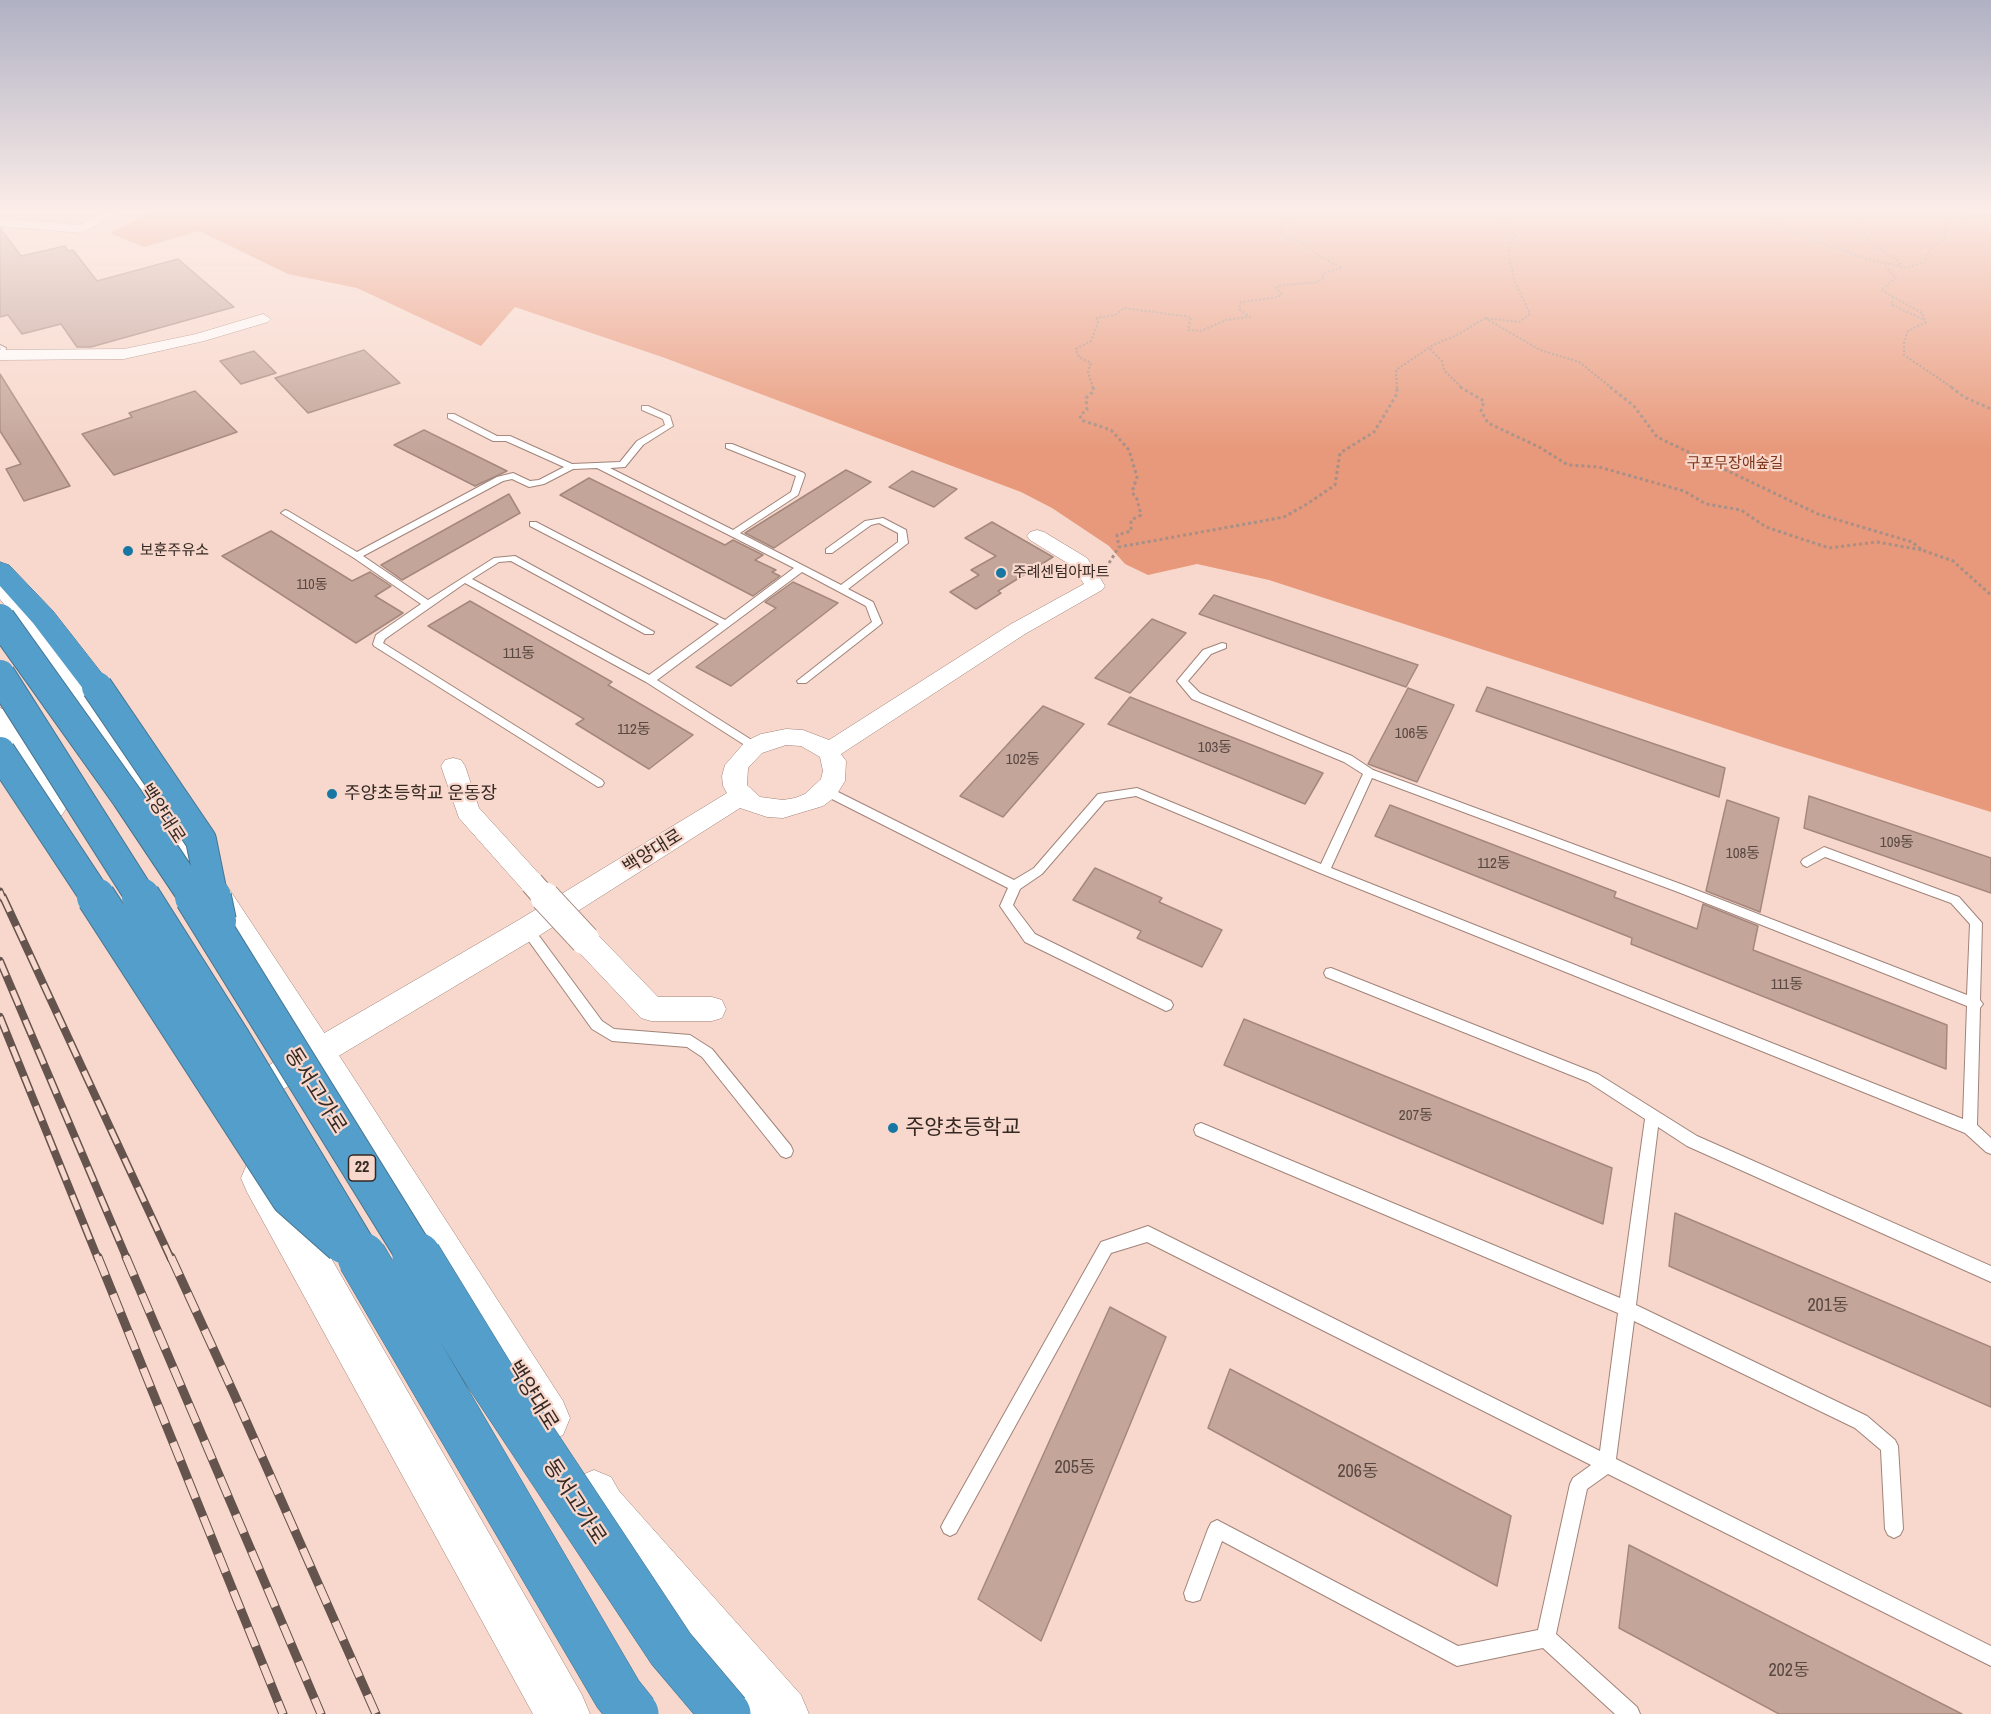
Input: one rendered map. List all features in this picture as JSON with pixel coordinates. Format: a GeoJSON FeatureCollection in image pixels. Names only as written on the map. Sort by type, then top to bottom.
{"type":"FeatureCollection","features":[{"type":"Feature","properties":{"kind":"highway"},"geometry":{"type":"LineString","coordinates":[[0,570],[43,617],[97,687],[201,840],[221,938]]}},
{"type":"Feature","properties":{"kind":"highway","name":"동서고가로"},"geometry":{"type":"LineString","coordinates":[[0,619],[127,797],[221,938],[488,1373],[671,1649],[726,1714]]}},
{"type":"Feature","properties":{"kind":"highway"},"geometry":{"type":"LineString","coordinates":[[0,675],[232,1041],[368,1266],[618,1694],[634,1714]]}},
{"type":"Feature","properties":{"kind":"highway"},"geometry":{"type":"LineString","coordinates":[[0,752],[290,1197],[368,1266]]}},
{"type":"Feature","properties":{"kind":"main road","name":"백양대로"},"geometry":{"type":"LineString","coordinates":[[0,582],[67,666],[316,1052],[602,1508],[782,1714]]}},
{"type":"Feature","properties":{"kind":"main road"},"geometry":{"type":"LineString","coordinates":[[0,718],[563,1714]]}},
{"type":"Feature","properties":{"kind":"street"},"geometry":{"type":"LineString","coordinates":[[0,352],[66,356],[124,354],[199,338],[262,320]]}},
{"type":"Feature","properties":{"kind":"street"},"geometry":{"type":"LineString","coordinates":[[828,752],[1018,629],[1095,586],[1080,562],[1037,536]]}},
{"type":"Feature","properties":{"kind":"street"},"geometry":{"type":"LineString","coordinates":[[786,737],[810,741],[828,752],[834,761],[833,781],[826,791],[814,800],[799,806],[783,809],[752,804],[741,796],[735,786],[736,765],[754,747],[769,740],[786,737]]}},
{"type":"Feature","properties":{"kind":"street"},"geometry":{"type":"LineString","coordinates":[[453,766],[468,812],[651,1009],[712,1009]]}},
{"type":"Feature","properties":{"kind":"street","name":"백양대로"},"geometry":{"type":"LineString","coordinates":[[222,1109],[527,929],[741,796]]}},
{"type":"Feature","properties":{"kind":"lane"},"geometry":{"type":"LineString","coordinates":[[357,556],[500,479],[513,476],[529,484],[571,468],[622,465],[640,442],[669,426],[667,418],[645,408]]}},
{"type":"Feature","properties":{"kind":"lane"},"geometry":{"type":"LineString","coordinates":[[451,416],[496,439],[507,438],[571,468]]}},
{"type":"Feature","properties":{"kind":"lane"},"geometry":{"type":"LineString","coordinates":[[729,446],[801,475],[795,493],[734,533]]}},
{"type":"Feature","properties":{"kind":"lane"},"geometry":{"type":"LineString","coordinates":[[598,465],[870,604],[877,622],[802,681]]}},
{"type":"Feature","properties":{"kind":"lane"},"geometry":{"type":"LineString","coordinates":[[285,513],[357,556],[428,604]]}},
{"type":"Feature","properties":{"kind":"lane"},"geometry":{"type":"LineString","coordinates":[[830,551],[868,523],[880,520],[903,532],[903,543],[842,589]]}},
{"type":"Feature","properties":{"kind":"lane"},"geometry":{"type":"LineString","coordinates":[[532,524],[726,624]]}},
{"type":"Feature","properties":{"kind":"lane"},"geometry":{"type":"LineString","coordinates":[[598,783],[378,644],[380,637],[496,560],[512,558],[649,632]]}},
{"type":"Feature","properties":{"kind":"lane"},"geometry":{"type":"LineString","coordinates":[[650,680],[801,568]]}},
{"type":"Feature","properties":{"kind":"lane"},"geometry":{"type":"LineString","coordinates":[[465,579],[650,680],[754,747]]}},
{"type":"Feature","properties":{"kind":"lane"},"geometry":{"type":"LineString","coordinates":[[1222,646],[1207,652],[1182,681],[1196,696],[1348,759],[1369,773],[1682,889],[1976,1004]]}},
{"type":"Feature","properties":{"kind":"lane"},"geometry":{"type":"LineString","coordinates":[[1324,870],[1369,773]]}},
{"type":"Feature","properties":{"kind":"lane"},"geometry":{"type":"LineString","coordinates":[[826,791],[1015,886]]}},
{"type":"Feature","properties":{"kind":"lane"},"geometry":{"type":"LineString","coordinates":[[1166,1005],[1030,938],[1006,906],[1015,886],[1038,871],[1102,797],[1137,792],[1324,870],[1970,1128],[1991,1147]]}},
{"type":"Feature","properties":{"kind":"lane"},"geometry":{"type":"LineString","coordinates":[[1807,862],[1824,852],[1955,900],[1976,923],[1976,1004],[1970,1128]]}},
{"type":"Feature","properties":{"kind":"lane"},"geometry":{"type":"LineString","coordinates":[[527,929],[597,1025],[612,1035],[690,1041],[707,1053],[786,1151]]}},
{"type":"Feature","properties":{"kind":"lane"},"geometry":{"type":"LineString","coordinates":[[1331,973],[1593,1078],[1692,1141],[1991,1274]]}},
{"type":"Feature","properties":{"kind":"lane"},"geometry":{"type":"LineString","coordinates":[[1546,1638],[1579,1484],[1607,1464],[1652,1117]]}},
{"type":"Feature","properties":{"kind":"lane"},"geometry":{"type":"LineString","coordinates":[[1201,1130],[1627,1310],[1862,1422],[1889,1446],[1894,1529]]}},
{"type":"Feature","properties":{"kind":"lane"},"geometry":{"type":"LineString","coordinates":[[950,1527],[1106,1247],[1148,1234],[1991,1656]]}},
{"type":"Feature","properties":{"kind":"lane"},"geometry":{"type":"LineString","coordinates":[[1193,1593],[1217,1528],[1456,1656],[1546,1638]]}},
{"type":"Feature","properties":{"kind":"lane"},"geometry":{"type":"LineString","coordinates":[[1546,1638],[1630,1714]]}},
{"type":"Feature","properties":{"kind":"path"},"geometry":{"type":"LineString","coordinates":[[1095,586],[1119,547],[1118,535],[1131,531],[1131,520],[1141,515],[1137,499],[1132,492],[1137,477],[1129,450],[1111,430],[1081,420],[1080,415],[1087,410],[1086,398],[1094,391],[1088,372],[1091,363],[1080,357],[1076,349],[1091,341],[1098,323],[1097,318],[1115,315],[1124,308],[1191,317],[1188,330],[1201,331],[1226,320],[1250,316],[1239,309],[1241,302],[1278,297],[1282,294],[1277,289]]}},
{"type":"Feature","properties":{"kind":"path"},"geometry":{"type":"LineString","coordinates":[[1119,547],[1284,517],[1307,504],[1335,485],[1340,453],[1374,432],[1397,394],[1396,370],[1433,345],[1457,335],[1485,318],[1519,322],[1530,314],[1518,289]]}},
{"type":"Feature","properties":{"kind":"path"},"geometry":{"type":"LineString","coordinates":[[1882,289],[1922,313],[1925,320]]}},
{"type":"Feature","properties":{"kind":"path"},"geometry":{"type":"LineString","coordinates":[[1893,297],[1892,305],[1925,320]]}},
{"type":"Feature","properties":{"kind":"path"},"geometry":{"type":"LineString","coordinates":[[1485,318],[1540,350],[1579,362],[1634,406],[1657,437],[1818,514],[1912,542],[1922,550]]}},
{"type":"Feature","properties":{"kind":"path"},"geometry":{"type":"LineString","coordinates":[[1925,320],[1926,322],[1908,331],[1904,343],[1904,355],[1932,372],[1964,397],[1991,409]]}},
{"type":"Feature","properties":{"kind":"path"},"geometry":{"type":"LineString","coordinates":[[1430,349],[1442,361],[1444,370],[1460,387],[1484,401],[1481,411],[1488,423],[1539,447],[1568,465],[1599,467],[1683,491],[1706,504],[1741,510],[1766,527],[1829,548],[1877,542],[1922,550],[1953,561],[1991,595]]}},
{"type":"Feature","properties":{"kind":"green space","name":"구포무장애숲길"},"geometry":{"type":"Polygon","coordinates":[[[359,289],[1991,289],[1991,812],[1779,746],[1269,580],[1197,564],[1148,575],[1125,564],[1109,546],[1052,508],[1021,492],[665,358],[515,307],[481,346],[359,289]]]}},
{"type":"Feature","properties":{"kind":"building"},"geometry":{"type":"Polygon","coordinates":[[[0,289],[213,289],[234,307],[91,347],[77,347],[61,324],[22,334],[8,315],[0,317],[0,289]]]}},
{"type":"Feature","properties":{"kind":"building"},"geometry":{"type":"Polygon","coordinates":[[[364,350],[400,383],[308,413],[275,378],[364,350]]]}},
{"type":"Feature","properties":{"kind":"building"},"geometry":{"type":"Polygon","coordinates":[[[254,351],[276,373],[241,384],[220,361],[254,351]]]}},
{"type":"Feature","properties":{"kind":"building"},"geometry":{"type":"Polygon","coordinates":[[[0,374],[70,486],[24,501],[6,469],[21,464],[0,431],[0,374]]]}},
{"type":"Feature","properties":{"kind":"building"},"geometry":{"type":"Polygon","coordinates":[[[195,391],[237,432],[114,475],[82,434],[132,417],[129,413],[195,391]]]}},
{"type":"Feature","properties":{"kind":"building"},"geometry":{"type":"Polygon","coordinates":[[[424,430],[507,471],[475,486],[394,445],[424,430]]]}},
{"type":"Feature","properties":{"kind":"building"},"geometry":{"type":"Polygon","coordinates":[[[846,470],[871,482],[774,548],[745,533],[846,470]]]}},
{"type":"Feature","properties":{"kind":"building"},"geometry":{"type":"Polygon","coordinates":[[[912,471],[957,489],[934,507],[889,487],[912,471]]]}},
{"type":"Feature","properties":{"kind":"building"},"geometry":{"type":"Polygon","coordinates":[[[589,478],[725,545],[733,540],[763,555],[755,560],[776,570],[772,572],[780,576],[753,596],[560,495],[589,478]]]}},
{"type":"Feature","properties":{"kind":"building"},"geometry":{"type":"Polygon","coordinates":[[[509,494],[520,513],[402,580],[381,565],[509,494]]]}},
{"type":"Feature","properties":{"kind":"building","name":"주례센텀아파트"},"geometry":{"type":"Polygon","coordinates":[[[992,522],[1053,557],[998,591],[1001,593],[976,609],[950,592],[979,575],[971,570],[996,556],[965,538],[992,522]]]}},
{"type":"Feature","properties":{"kind":"building"},"geometry":{"type":"Polygon","coordinates":[[[271,531],[352,581],[370,572],[391,586],[375,596],[403,613],[356,643],[222,556],[271,531]]]}},
{"type":"Feature","properties":{"kind":"building"},"geometry":{"type":"Polygon","coordinates":[[[793,582],[838,603],[731,686],[696,667],[776,608],[765,602],[793,582]]]}},
{"type":"Feature","properties":{"kind":"building"},"geometry":{"type":"Polygon","coordinates":[[[1214,595],[1418,665],[1406,687],[1199,614],[1214,595]]]}},
{"type":"Feature","properties":{"kind":"building"},"geometry":{"type":"Polygon","coordinates":[[[470,601],[612,682],[608,685],[693,735],[649,769],[576,724],[584,719],[428,626],[470,601]]]}},
{"type":"Feature","properties":{"kind":"building"},"geometry":{"type":"Polygon","coordinates":[[[1152,619],[1186,633],[1130,693],[1095,678],[1152,619]]]}},
{"type":"Feature","properties":{"kind":"building"},"geometry":{"type":"Polygon","coordinates":[[[1487,687],[1725,768],[1719,797],[1476,711],[1487,687]]]}},
{"type":"Feature","properties":{"kind":"building"},"geometry":{"type":"Polygon","coordinates":[[[1408,688],[1454,705],[1417,782],[1368,764],[1408,688]]]}},
{"type":"Feature","properties":{"kind":"building"},"geometry":{"type":"Polygon","coordinates":[[[1130,697],[1323,773],[1305,804],[1108,724],[1130,697]]]}},
{"type":"Feature","properties":{"kind":"building"},"geometry":{"type":"Polygon","coordinates":[[[1043,706],[1084,724],[1003,817],[960,796],[1043,706]]]}},
{"type":"Feature","properties":{"kind":"building"},"geometry":{"type":"Polygon","coordinates":[[[1809,796],[1991,858],[1991,893],[1804,828],[1809,796]]]}},
{"type":"Feature","properties":{"kind":"building"},"geometry":{"type":"Polygon","coordinates":[[[1727,800],[1779,818],[1760,912],[1706,891],[1727,800]]]}},
{"type":"Feature","properties":{"kind":"building"},"geometry":{"type":"Polygon","coordinates":[[[1390,805],[1616,892],[1614,897],[1697,929],[1703,904],[1758,926],[1753,950],[1947,1025],[1946,1069],[1631,944],[1632,938],[1375,836],[1390,805]]]}},
{"type":"Feature","properties":{"kind":"building"},"geometry":{"type":"Polygon","coordinates":[[[1095,868],[1162,898],[1159,902],[1222,930],[1202,967],[1137,938],[1141,931],[1073,900],[1095,868]]]}},
{"type":"Feature","properties":{"kind":"building"},"geometry":{"type":"Polygon","coordinates":[[[1244,1019],[1612,1168],[1603,1224],[1224,1065],[1244,1019]]]}},
{"type":"Feature","properties":{"kind":"building"},"geometry":{"type":"Polygon","coordinates":[[[1675,1213],[1991,1347],[1991,1407],[1669,1266],[1675,1213]]]}},
{"type":"Feature","properties":{"kind":"building"},"geometry":{"type":"Polygon","coordinates":[[[1110,1307],[1166,1337],[1041,1641],[978,1599],[1110,1307]]]}},
{"type":"Feature","properties":{"kind":"building"},"geometry":{"type":"Polygon","coordinates":[[[1230,1369],[1511,1516],[1497,1586],[1208,1428],[1230,1369]]]}},
{"type":"Feature","properties":{"kind":"building"},"geometry":{"type":"Polygon","coordinates":[[[1629,1545],[1962,1714],[1779,1714],[1619,1628],[1629,1545]]]}},
{"type":"Feature","properties":{"kind":"railway"},"geometry":{"type":"LineString","coordinates":[[0,891],[3,899]]}},
{"type":"Feature","properties":{"kind":"railway"},"geometry":{"type":"LineString","coordinates":[[3,897],[171,1259]]}},
{"type":"Feature","properties":{"kind":"railway"},"geometry":{"type":"LineString","coordinates":[[0,961],[127,1259]]}},
{"type":"Feature","properties":{"kind":"railway"},"geometry":{"type":"LineString","coordinates":[[0,1017],[98,1259]]}},
{"type":"Feature","properties":{"kind":"railway"},"geometry":{"type":"LineString","coordinates":[[98,1257],[283,1714]]}},
{"type":"Feature","properties":{"kind":"railway"},"geometry":{"type":"LineString","coordinates":[[126,1257],[321,1714]]}},
{"type":"Feature","properties":{"kind":"railway"},"geometry":{"type":"LineString","coordinates":[[171,1257],[376,1714]]}},
{"type":"Feature","properties":{"kind":"place","name":"보훈주유소"},"geometry":{"type":"Point","coordinates":[128,551]}},
{"type":"Feature","properties":{"kind":"place","name":"주례센텀아파트"},"geometry":{"type":"Point","coordinates":[1001,573]}},
{"type":"Feature","properties":{"kind":"place","name":"주양초등학교 운동장"},"geometry":{"type":"Point","coordinates":[332,794]}},
{"type":"Feature","properties":{"kind":"place","name":"주양초등학교"},"geometry":{"type":"Point","coordinates":[893,1128]}}]}
